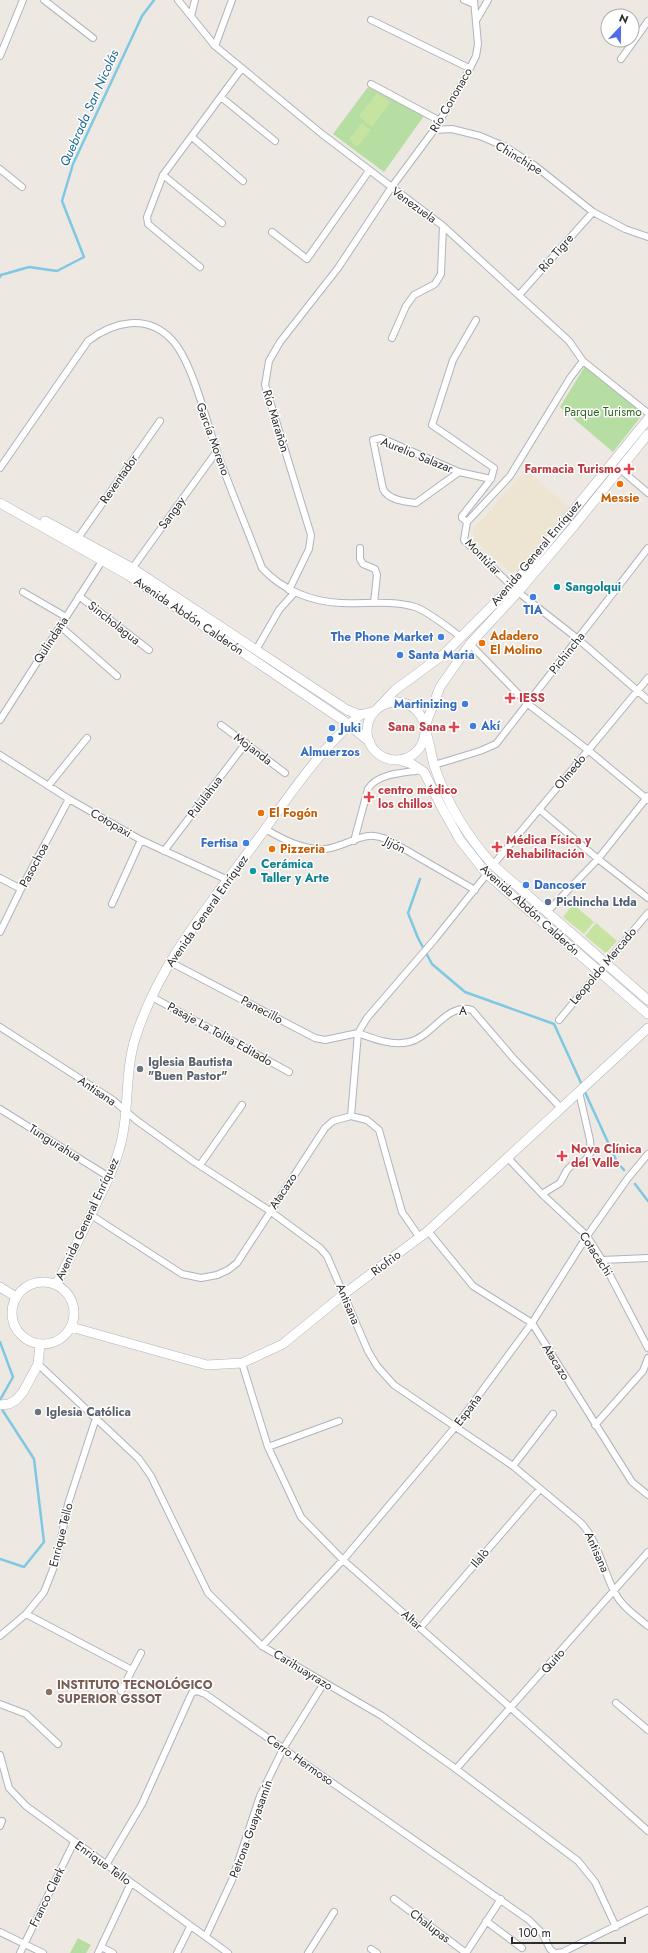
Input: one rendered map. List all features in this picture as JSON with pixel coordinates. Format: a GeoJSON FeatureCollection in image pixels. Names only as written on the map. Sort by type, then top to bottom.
{"type":"FeatureCollection","features":[{"type":"Feature","properties":{"kind":"main road","name":"Avenida General Enríquez"},"geometry":{"type":"LineString","coordinates":[[425,729],[440,687],[470,644],[648,419]]}},
{"type":"Feature","properties":{"kind":"main road","name":"Avenida General Enríquez"},"geometry":{"type":"LineString","coordinates":[[376,710],[395,690],[430,666],[515,589],[620,469],[648,434]]}},
{"type":"Feature","properties":{"kind":"main road","name":"Avenida Abdón Calderón"},"geometry":{"type":"LineString","coordinates":[[0,497],[78,538],[104,557]]}},
{"type":"Feature","properties":{"kind":"main road","name":"Avenida Abdón Calderón"},"geometry":{"type":"LineString","coordinates":[[0,503],[130,571],[256,650],[347,710],[360,715]]}},
{"type":"Feature","properties":{"kind":"main road","name":"Avenida Abdón Calderón"},"geometry":{"type":"LineString","coordinates":[[130,571],[350,725],[367,739]]}},
{"type":"Feature","properties":{"kind":"main road"},"geometry":{"type":"LineString","coordinates":[[360,715],[376,710],[390,703],[403,703],[409,705],[420,714],[425,729],[420,748],[410,756],[399,760]]}},
{"type":"Feature","properties":{"kind":"main road"},"geometry":{"type":"LineString","coordinates":[[367,739],[368,726],[376,710]]}},
{"type":"Feature","properties":{"kind":"main road","name":"Avenida General Enríquez"},"geometry":{"type":"LineString","coordinates":[[56,1285],[109,1177],[119,1151],[124,1127],[133,1048],[152,997],[170,962],[190,931],[325,751],[360,715]]}},
{"type":"Feature","properties":{"kind":"main road","name":"Avenida Abdón Calderón"},"geometry":{"type":"LineString","coordinates":[[425,729],[434,765],[446,794],[465,832],[493,865],[648,1000]]}},
{"type":"Feature","properties":{"kind":"main road"},"geometry":{"type":"LineString","coordinates":[[337,738],[349,734],[367,739],[378,754],[422,769]]}},
{"type":"Feature","properties":{"kind":"main road","name":"Avenida Abdón Calderón"},"geometry":{"type":"LineString","coordinates":[[422,769],[460,840],[487,874],[648,1014]]}},
{"type":"Feature","properties":{"kind":"main road","name":"Riofrìo"},"geometry":{"type":"LineString","coordinates":[[71,1327],[207,1365],[242,1363],[283,1344],[344,1294],[420,1238],[648,1028]]}},
{"type":"Feature","properties":{"kind":"main road"},"geometry":{"type":"LineString","coordinates":[[47,1282],[56,1285],[64,1290],[70,1298],[74,1308],[74,1318],[71,1327],[58,1340],[40,1344],[24,1337],[14,1322],[12,1314],[16,1297],[30,1285],[47,1282]]}},
{"type":"Feature","properties":{"kind":"main road"},"geometry":{"type":"LineString","coordinates":[[0,1287],[16,1297]]}},
{"type":"Feature","properties":{"kind":"main road"},"geometry":{"type":"LineString","coordinates":[[5,1404],[16,1400],[23,1392],[38,1364],[40,1344]]}},
{"type":"Feature","properties":{"kind":"street"},"geometry":{"type":"LineString","coordinates":[[0,56],[23,0]]}},
{"type":"Feature","properties":{"kind":"street"},"geometry":{"type":"LineString","coordinates":[[44,0],[93,38]]}},
{"type":"Feature","properties":{"kind":"street","name":"Venezuela"},"geometry":{"type":"LineString","coordinates":[[178,0],[215,46],[322,134],[391,188],[443,226],[569,341],[583,361],[648,413]]}},
{"type":"Feature","properties":{"kind":"street"},"geometry":{"type":"LineString","coordinates":[[191,16],[196,0]]}},
{"type":"Feature","properties":{"kind":"street"},"geometry":{"type":"LineString","coordinates":[[215,46],[232,0]]}},
{"type":"Feature","properties":{"kind":"street"},"geometry":{"type":"LineString","coordinates":[[464,0],[474,2]]}},
{"type":"Feature","properties":{"kind":"street"},"geometry":{"type":"LineString","coordinates":[[477,19],[488,0]]}},
{"type":"Feature","properties":{"kind":"street","name":"Río Cononaco"},"geometry":{"type":"LineString","coordinates":[[391,188],[440,121],[476,56],[478,44],[477,19],[474,2]]}},
{"type":"Feature","properties":{"kind":"street"},"geometry":{"type":"LineString","coordinates":[[371,20],[469,68]]}},
{"type":"Feature","properties":{"kind":"street"},"geometry":{"type":"LineString","coordinates":[[621,60],[648,21]]}},
{"type":"Feature","properties":{"kind":"street"},"geometry":{"type":"LineString","coordinates":[[200,267],[146,221],[162,175],[242,68]]}},
{"type":"Feature","properties":{"kind":"street"},"geometry":{"type":"LineString","coordinates":[[371,84],[440,121]]}},
{"type":"Feature","properties":{"kind":"street"},"geometry":{"type":"LineString","coordinates":[[221,97],[275,141]]}},
{"type":"Feature","properties":{"kind":"street","name":"Chinchipe"},"geometry":{"type":"LineString","coordinates":[[434,130],[452,129],[480,136],[506,148],[534,165],[592,212],[625,229],[648,237]]}},
{"type":"Feature","properties":{"kind":"street"},"geometry":{"type":"LineString","coordinates":[[192,136],[243,181]]}},
{"type":"Feature","properties":{"kind":"street"},"geometry":{"type":"LineString","coordinates":[[0,169],[22,187]]}},
{"type":"Feature","properties":{"kind":"street"},"geometry":{"type":"LineString","coordinates":[[272,232],[307,259],[369,171]]}},
{"type":"Feature","properties":{"kind":"street"},"geometry":{"type":"LineString","coordinates":[[162,175],[222,223]]}},
{"type":"Feature","properties":{"kind":"street","name":"Río Marañòn"},"geometry":{"type":"LineString","coordinates":[[256,650],[279,610],[292,591],[309,549],[311,535],[265,385],[267,368],[280,342],[338,268],[391,188]]}},
{"type":"Feature","properties":{"kind":"street","name":"Río Tigre"},"geometry":{"type":"LineString","coordinates":[[519,295],[592,212]]}},
{"type":"Feature","properties":{"kind":"street"},"geometry":{"type":"LineString","coordinates":[[392,338],[406,306],[414,295],[435,284],[441,274],[443,226]]}},
{"type":"Feature","properties":{"kind":"street"},"geometry":{"type":"LineString","coordinates":[[467,522],[462,518],[462,516],[491,479],[494,468],[432,425],[453,360],[476,320]]}},
{"type":"Feature","properties":{"kind":"street","name":"García Moreno"},"geometry":{"type":"LineString","coordinates":[[0,468],[88,341],[109,327],[123,323],[136,323],[157,330],[166,334],[179,348],[186,360],[217,452],[262,568],[268,575],[292,591],[303,596],[340,603],[397,604],[416,607],[461,637]]}},
{"type":"Feature","properties":{"kind":"street","name":"Montùfar"},"geometry":{"type":"LineString","coordinates":[[583,361],[570,378],[510,476],[467,522],[464,540],[515,589],[578,639],[648,700]]}},
{"type":"Feature","properties":{"kind":"street","name":"Reventador"},"geometry":{"type":"LineString","coordinates":[[78,538],[160,421]]}},
{"type":"Feature","properties":{"kind":"street","name":"Aurelio Salazar"},"geometry":{"type":"LineString","coordinates":[[459,472],[416,503],[398,500],[385,493],[383,489],[373,440],[381,438],[459,472],[491,479]]}},
{"type":"Feature","properties":{"kind":"street","name":"Sangay"},"geometry":{"type":"LineString","coordinates":[[130,571],[217,452]]}},
{"type":"Feature","properties":{"kind":"street"},"geometry":{"type":"LineString","coordinates":[[620,469],[648,493]]}},
{"type":"Feature","properties":{"kind":"street"},"geometry":{"type":"LineString","coordinates":[[360,548],[360,559],[364,564],[375,570],[377,575],[374,603]]}},
{"type":"Feature","properties":{"kind":"street","name":"Pichincha"},"geometry":{"type":"LineString","coordinates":[[434,765],[480,751],[496,744],[648,548]]}},
{"type":"Feature","properties":{"kind":"street","name":"Qulindaña"},"geometry":{"type":"LineString","coordinates":[[0,720],[104,557]]}},
{"type":"Feature","properties":{"kind":"street"},"geometry":{"type":"LineString","coordinates":[[23,592],[66,617]]}},
{"type":"Feature","properties":{"kind":"street","name":"Sincholagua"},"geometry":{"type":"LineString","coordinates":[[79,596],[149,650]]}},
{"type":"Feature","properties":{"kind":"street"},"geometry":{"type":"LineString","coordinates":[[60,626],[117,676]]}},
{"type":"Feature","properties":{"kind":"street"},"geometry":{"type":"LineString","coordinates":[[470,644],[528,704],[647,798],[598,859],[547,912]]}},
{"type":"Feature","properties":{"kind":"street","name":"Olmedo"},"geometry":{"type":"LineString","coordinates":[[493,865],[648,678]]}},
{"type":"Feature","properties":{"kind":"street","name":"Mojanda"},"geometry":{"type":"LineString","coordinates":[[221,725],[285,773]]}},
{"type":"Feature","properties":{"kind":"street"},"geometry":{"type":"LineString","coordinates":[[48,786],[87,738]]}},
{"type":"Feature","properties":{"kind":"street","name":"Pululahua"},"geometry":{"type":"LineString","coordinates":[[164,851],[246,743]]}},
{"type":"Feature","properties":{"kind":"street","name":"Cotopaxi"},"geometry":{"type":"LineString","coordinates":[[0,756],[69,800],[141,840],[228,880]]}},
{"type":"Feature","properties":{"kind":"street"},"geometry":{"type":"LineString","coordinates":[[354,841],[370,785],[386,776],[422,769]]}},
{"type":"Feature","properties":{"kind":"street","name":"Pasochoa"},"geometry":{"type":"LineString","coordinates":[[0,932],[21,889],[69,800]]}},
{"type":"Feature","properties":{"kind":"street"},"geometry":{"type":"LineString","coordinates":[[539,809],[598,859],[648,898]]}},
{"type":"Feature","properties":{"kind":"street","name":"Jijón"},"geometry":{"type":"LineString","coordinates":[[265,829],[286,841],[308,848],[326,849],[369,836],[387,839],[474,890]]}},
{"type":"Feature","properties":{"kind":"street"},"geometry":{"type":"LineString","coordinates":[[112,904],[141,840]]}},
{"type":"Feature","properties":{"kind":"street"},"geometry":{"type":"LineString","coordinates":[[420,1238],[402,1212],[378,1130],[367,1120],[351,1116],[358,1033],[367,1018],[435,939],[487,874]]}},
{"type":"Feature","properties":{"kind":"street"},"geometry":{"type":"LineString","coordinates":[[0,878],[21,889]]}},
{"type":"Feature","properties":{"kind":"street","name":"Leopoldo Mercado"},"geometry":{"type":"LineString","coordinates":[[559,1020],[648,913]]}},
{"type":"Feature","properties":{"kind":"street","name":"Panecillo"},"geometry":{"type":"LineString","coordinates":[[170,962],[315,1038],[325,1040],[358,1033]]}},
{"type":"Feature","properties":{"kind":"street","name":"Pasaje La Tolita Editado"},"geometry":{"type":"LineString","coordinates":[[152,997],[289,1072]]}},
{"type":"Feature","properties":{"kind":"street","name":"A"},"geometry":{"type":"LineString","coordinates":[[358,1033],[385,1042],[404,1043],[418,1039],[456,1010],[464,1008],[472,1010],[514,1059],[561,1108]]}},
{"type":"Feature","properties":{"kind":"street","name":"Antisana"},"geometry":{"type":"LineString","coordinates":[[0,1027],[112,1100],[200,1165],[270,1211],[324,1253],[344,1294],[368,1351],[377,1366],[394,1385],[513,1466],[585,1526],[614,1592],[622,1603],[648,1626]]}},
{"type":"Feature","properties":{"kind":"street"},"geometry":{"type":"LineString","coordinates":[[542,1194],[560,1183],[567,1170],[572,1165],[584,1162],[591,1152],[580,1091]]}},
{"type":"Feature","properties":{"kind":"street"},"geometry":{"type":"LineString","coordinates":[[200,1165],[242,1105]]}},
{"type":"Feature","properties":{"kind":"street","name":"Tungurahua"},"geometry":{"type":"LineString","coordinates":[[0,1109],[109,1177]]}},
{"type":"Feature","properties":{"kind":"street","name":"Atacazo"},"geometry":{"type":"LineString","coordinates":[[91,1215],[182,1274],[201,1278],[228,1270],[237,1263],[325,1128],[333,1121],[351,1116]]}},
{"type":"Feature","properties":{"kind":"street","name":"España"},"geometry":{"type":"LineString","coordinates":[[262,1646],[343,1560],[456,1426],[532,1323],[587,1236],[628,1178],[648,1154]]}},
{"type":"Feature","properties":{"kind":"street","name":"Cotacachi"},"geometry":{"type":"LineString","coordinates":[[507,1157],[542,1194],[587,1236],[602,1260],[648,1348]]}},
{"type":"Feature","properties":{"kind":"street","name":"Atacazo"},"geometry":{"type":"LineString","coordinates":[[428,1231],[473,1286],[532,1323],[632,1482],[648,1495]]}},
{"type":"Feature","properties":{"kind":"street"},"geometry":{"type":"LineString","coordinates":[[602,1260],[648,1258]]}},
{"type":"Feature","properties":{"kind":"street"},"geometry":{"type":"LineString","coordinates":[[595,1425],[643,1371],[648,1358]]}},
{"type":"Feature","properties":{"kind":"street","name":"Altar"},"geometry":{"type":"LineString","coordinates":[[242,1363],[268,1447],[301,1517],[343,1560],[648,1831]]}},
{"type":"Feature","properties":{"kind":"street","name":"Carihuayrazo"},"geometry":{"type":"LineString","coordinates":[[38,1364],[130,1449],[151,1476],[208,1593],[262,1646],[382,1716],[456,1769],[578,1861],[595,1882],[616,1927]]}},
{"type":"Feature","properties":{"kind":"street"},"geometry":{"type":"LineString","coordinates":[[513,1466],[553,1414]]}},
{"type":"Feature","properties":{"kind":"street","name":"Enrique Tello"},"geometry":{"type":"LineString","coordinates":[[0,1636],[26,1614],[44,1592],[57,1559],[68,1504],[96,1418]]}},
{"type":"Feature","properties":{"kind":"street"},"geometry":{"type":"LineString","coordinates":[[268,1447],[339,1421]]}},
{"type":"Feature","properties":{"kind":"street","name":"Ilalò"},"geometry":{"type":"LineString","coordinates":[[420,1628],[540,1489]]}},
{"type":"Feature","properties":{"kind":"street","name":"Quito"},"geometry":{"type":"LineString","coordinates":[[456,1769],[648,1552]]}},
{"type":"Feature","properties":{"kind":"street"},"geometry":{"type":"LineString","coordinates":[[26,1614],[132,1670]]}},
{"type":"Feature","properties":{"kind":"street"},"geometry":{"type":"LineString","coordinates":[[121,1691],[141,1653]]}},
{"type":"Feature","properties":{"kind":"street","name":"Petrona Guayasamín"},"geometry":{"type":"LineString","coordinates":[[206,1936],[232,1880],[260,1796],[283,1749],[324,1683]]}},
{"type":"Feature","properties":{"kind":"street","name":"Cerro Hermoso"},"geometry":{"type":"LineString","coordinates":[[106,1865],[142,1804],[192,1693],[197,1691],[206,1694],[283,1749],[501,1899],[529,1920],[542,1933],[550,1949],[556,1953],[562,1952],[616,1927],[648,1910]]}},
{"type":"Feature","properties":{"kind":"street"},"geometry":{"type":"LineString","coordinates":[[616,1703],[648,1730]]}},
{"type":"Feature","properties":{"kind":"street"},"geometry":{"type":"LineString","coordinates":[[0,1704],[26,1714],[58,1744]]}},
{"type":"Feature","properties":{"kind":"street","name":"Enrique Tello"},"geometry":{"type":"LineString","coordinates":[[0,1755],[9,1788],[26,1806],[190,1927],[206,1936],[228,1953]]}},
{"type":"Feature","properties":{"kind":"street","name":"Franco Clerk"},"geometry":{"type":"LineString","coordinates":[[20,1953],[74,1842]]}},
{"type":"Feature","properties":{"kind":"street"},"geometry":{"type":"LineString","coordinates":[[113,1953],[100,1950],[131,1883]]}},
{"type":"Feature","properties":{"kind":"street","name":"Chalupas"},"geometry":{"type":"LineString","coordinates":[[394,1899],[466,1953]]}},
{"type":"Feature","properties":{"kind":"street"},"geometry":{"type":"LineString","coordinates":[[466,1953],[501,1899]]}},
{"type":"Feature","properties":{"kind":"street"},"geometry":{"type":"LineString","coordinates":[[308,1953],[334,1912]]}},
{"type":"Feature","properties":{"kind":"street"},"geometry":{"type":"LineString","coordinates":[[486,1921],[522,1948]]}},
{"type":"Feature","properties":{"kind":"street"},"geometry":{"type":"LineString","coordinates":[[177,1953],[190,1927]]}},
{"type":"Feature","properties":{"kind":"street"},"geometry":{"type":"LineString","coordinates":[[0,1932],[43,1953]]}},
{"type":"Feature","properties":{"kind":"shaded area"},"geometry":{"type":"Polygon","coordinates":[[[526,470],[569,507],[515,573],[511,573],[474,540],[473,530],[526,470]]]}},
{"type":"Feature","properties":{"kind":"green space"},"geometry":{"type":"Polygon","coordinates":[[[368,87],[424,116],[384,172],[333,134],[368,87]]]}},
{"type":"Feature","properties":{"kind":"green space"},"geometry":{"type":"Polygon","coordinates":[[[377,93],[390,102],[372,127],[359,116],[377,93]]]}},
{"type":"Feature","properties":{"kind":"green space"},"geometry":{"type":"Polygon","coordinates":[[[362,123],[371,130],[357,147],[349,139],[362,123]]]}},
{"type":"Feature","properties":{"kind":"green space","name":"Parque Turismo"},"geometry":{"type":"Polygon","coordinates":[[[585,366],[643,414],[613,452],[560,407],[585,366]]]}},
{"type":"Feature","properties":{"kind":"green space"},"geometry":{"type":"Polygon","coordinates":[[[573,904],[594,922],[584,934],[563,917],[573,904]]]}},
{"type":"Feature","properties":{"kind":"green space"},"geometry":{"type":"Polygon","coordinates":[[[596,923],[617,941],[606,953],[585,936],[596,923]]]}},
{"type":"Feature","properties":{"kind":"green space"},"geometry":{"type":"Polygon","coordinates":[[[78,1938],[91,1945],[86,1953],[70,1953],[78,1938]]]}},
{"type":"Feature","properties":{"kind":"waterway","name":"Quebrada San Nicolás"},"geometry":{"type":"LineString","coordinates":[[0,277],[1,275],[29,267],[57,271],[84,257],[62,201],[73,164],[142,16],[154,0]]}},
{"type":"Feature","properties":{"kind":"waterway"},"geometry":{"type":"LineString","coordinates":[[420,879],[408,913],[418,938],[432,964],[465,992],[554,1024],[582,1085]]}},
{"type":"Feature","properties":{"kind":"waterway"},"geometry":{"type":"LineString","coordinates":[[584,1090],[617,1162],[624,1170]]}},
{"type":"Feature","properties":{"kind":"waterway"},"geometry":{"type":"LineString","coordinates":[[635,1184],[648,1201]]}},
{"type":"Feature","properties":{"kind":"waterway","name":"Quebrada San Nicolás"},"geometry":{"type":"LineString","coordinates":[[0,1342],[13,1377],[0,1400]]}},
{"type":"Feature","properties":{"kind":"waterway","name":"Quebrada San Nicolás"},"geometry":{"type":"LineString","coordinates":[[0,1559],[24,1567],[44,1542],[34,1459],[1,1408]]}},
{"type":"Feature","properties":{"kind":"place","name":"Farmacia Turismo"},"geometry":{"type":"Point","coordinates":[629,469]}},
{"type":"Feature","properties":{"kind":"place","name":"Messie"},"geometry":{"type":"Point","coordinates":[620,484]}},
{"type":"Feature","properties":{"kind":"place","name":"Sangolqui"},"geometry":{"type":"Point","coordinates":[557,587]}},
{"type":"Feature","properties":{"kind":"place","name":"TIA"},"geometry":{"type":"Point","coordinates":[533,597]}},
{"type":"Feature","properties":{"kind":"place","name":"The Phone Market"},"geometry":{"type":"Point","coordinates":[441,637]}},
{"type":"Feature","properties":{"kind":"place","name":"Adadero El Molino"},"geometry":{"type":"Point","coordinates":[482,643]}},
{"type":"Feature","properties":{"kind":"place","name":"Santa Maria"},"geometry":{"type":"Point","coordinates":[400,655]}},
{"type":"Feature","properties":{"kind":"place","name":"IESS"},"geometry":{"type":"Point","coordinates":[510,698]}},
{"type":"Feature","properties":{"kind":"place","name":"Martinizing"},"geometry":{"type":"Point","coordinates":[465,704]}},
{"type":"Feature","properties":{"kind":"place","name":"Akí"},"geometry":{"type":"Point","coordinates":[473,726]}},
{"type":"Feature","properties":{"kind":"place","name":"Sana Sana"},"geometry":{"type":"Point","coordinates":[454,727]}},
{"type":"Feature","properties":{"kind":"place","name":"Juki"},"geometry":{"type":"Point","coordinates":[332,728]}},
{"type":"Feature","properties":{"kind":"place","name":"Almuerzos"},"geometry":{"type":"Point","coordinates":[330,739]}},
{"type":"Feature","properties":{"kind":"place","name":"centro médico los chillos"},"geometry":{"type":"Point","coordinates":[369,797]}},
{"type":"Feature","properties":{"kind":"place","name":"El Fogón"},"geometry":{"type":"Point","coordinates":[261,813]}},
{"type":"Feature","properties":{"kind":"place","name":"Fertisa"},"geometry":{"type":"Point","coordinates":[246,843]}},
{"type":"Feature","properties":{"kind":"place","name":"Médica Física y Rehabilitación"},"geometry":{"type":"Point","coordinates":[497,847]}},
{"type":"Feature","properties":{"kind":"place","name":"Pizzeria"},"geometry":{"type":"Point","coordinates":[272,849]}},
{"type":"Feature","properties":{"kind":"place","name":"Cerámica Taller y Arte"},"geometry":{"type":"Point","coordinates":[253,871]}},
{"type":"Feature","properties":{"kind":"place","name":"Dancoser"},"geometry":{"type":"Point","coordinates":[526,885]}},
{"type":"Feature","properties":{"kind":"place","name":"Pichincha Ltda"},"geometry":{"type":"Point","coordinates":[548,902]}},
{"type":"Feature","properties":{"kind":"place","name":"Iglesia Bautista \"Buen Pastor\""},"geometry":{"type":"Point","coordinates":[140,1069]}},
{"type":"Feature","properties":{"kind":"place","name":"Nova Clínica del Valle"},"geometry":{"type":"Point","coordinates":[562,1156]}},
{"type":"Feature","properties":{"kind":"place","name":"Iglesia Católica"},"geometry":{"type":"Point","coordinates":[38,1412]}},
{"type":"Feature","properties":{"kind":"place","name":"INSTITUTO TECNOLÓGICO SUPERIOR GSSOT"},"geometry":{"type":"Point","coordinates":[49,1692]}}]}
